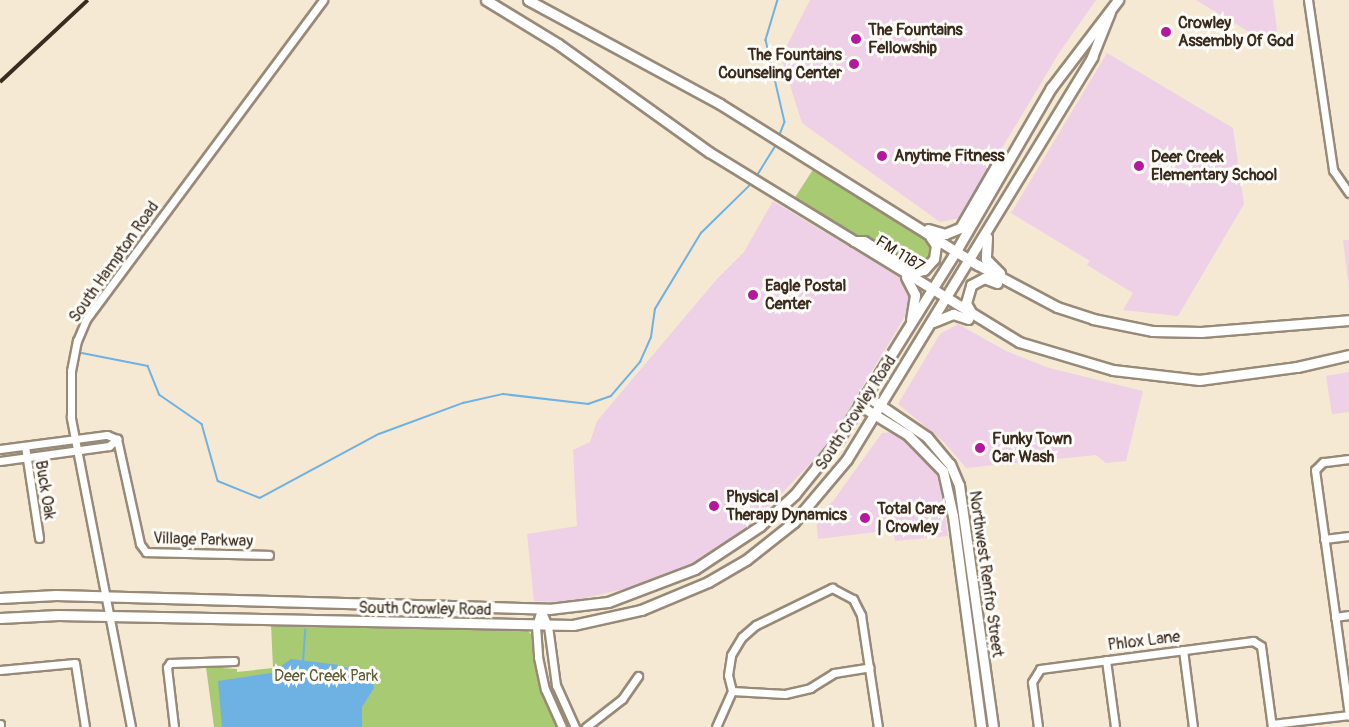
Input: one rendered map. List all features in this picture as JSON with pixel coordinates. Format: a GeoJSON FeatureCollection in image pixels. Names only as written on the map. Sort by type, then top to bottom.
{"type":"FeatureCollection","features":[{"type":"Feature","properties":{"kind":"main road","name":"FM 1187"},"geometry":{"type":"LineString","coordinates":[[486,0],[558,44],[709,152],[945,300],[1019,342],[1113,370],[1199,380],[1297,368],[1349,355]]}},
{"type":"Feature","properties":{"kind":"main road","name":"FM 1187"},"geometry":{"type":"LineString","coordinates":[[528,0],[733,112],[970,260],[1057,307],[1107,323],[1152,330],[1201,332],[1349,320]]}},
{"type":"Feature","properties":{"kind":"main road","name":"South Crowley Road"},"geometry":{"type":"LineString","coordinates":[[0,598],[108,596],[541,609],[599,603],[637,594],[695,569],[760,526],[795,494],[836,443],[956,251],[1007,161],[1061,73],[1118,0]]}},
{"type":"Feature","properties":{"kind":"main road","name":"South Crowley Road"},"geometry":{"type":"LineString","coordinates":[[0,618],[112,616],[548,626],[609,618],[674,598],[708,582],[772,541],[824,489],[875,415],[1092,57],[1110,12]]}},
{"type":"Feature","properties":{"kind":"main road"},"geometry":{"type":"LineString","coordinates":[[1032,120],[1047,129]]}},
{"type":"Feature","properties":{"kind":"main road"},"geometry":{"type":"LineString","coordinates":[[835,176],[844,176],[929,230],[945,234],[960,228],[996,166],[1007,161]]}},
{"type":"Feature","properties":{"kind":"main road"},"geometry":{"type":"LineString","coordinates":[[989,228],[984,245],[986,259],[1007,282]]}},
{"type":"Feature","properties":{"kind":"main road"},"geometry":{"type":"LineString","coordinates":[[852,241],[864,241],[909,270],[919,272],[931,264],[937,250],[925,232]]}},
{"type":"Feature","properties":{"kind":"main road"},"geometry":{"type":"LineString","coordinates":[[904,274],[915,295],[911,323]]}},
{"type":"Feature","properties":{"kind":"main road"},"geometry":{"type":"LineString","coordinates":[[980,321],[967,308],[966,298],[973,282],[984,278],[1061,314],[1098,325],[1107,323]]}},
{"type":"Feature","properties":{"kind":"main road"},"geometry":{"type":"LineString","coordinates":[[929,325],[939,318],[959,315],[1012,342],[1019,342]]}},
{"type":"Feature","properties":{"kind":"main road","name":"Northwest Renfro Street"},"geometry":{"type":"LineString","coordinates":[[865,395],[927,436],[946,468],[964,514],[993,727]]}},
{"type":"Feature","properties":{"kind":"main road","name":"Northwest Renfro Street"},"geometry":{"type":"LineString","coordinates":[[859,405],[923,446],[946,468],[981,727]]}},
{"type":"Feature","properties":{"kind":"main road"},"geometry":{"type":"LineString","coordinates":[[760,526],[772,541]]}},
{"type":"Feature","properties":{"kind":"street","name":"South Hampton Road"},"geometry":{"type":"LineString","coordinates":[[131,727],[112,616],[71,417],[71,371],[82,327],[323,0]]}},
{"type":"Feature","properties":{"kind":"street"},"geometry":{"type":"LineString","coordinates":[[1308,0],[1333,170],[1349,193]]}},
{"type":"Feature","properties":{"kind":"street"},"geometry":{"type":"LineString","coordinates":[[0,449],[106,435],[117,440],[109,446],[0,461]]}},
{"type":"Feature","properties":{"kind":"street","name":"Village Parkway"},"geometry":{"type":"LineString","coordinates":[[117,440],[140,544],[146,552],[270,555]]}},
{"type":"Feature","properties":{"kind":"street","name":"Buck Oak"},"geometry":{"type":"LineString","coordinates":[[25,446],[39,538]]}},
{"type":"Feature","properties":{"kind":"street"},"geometry":{"type":"LineString","coordinates":[[1272,726],[1349,715],[1324,539],[1317,465],[1349,459]]}},
{"type":"Feature","properties":{"kind":"street"},"geometry":{"type":"LineString","coordinates":[[1324,539],[1349,536]]}},
{"type":"Feature","properties":{"kind":"street"},"geometry":{"type":"LineString","coordinates":[[716,727],[732,691],[729,664],[742,637],[756,625],[832,588],[845,593],[858,606],[870,667],[878,727]]}},
{"type":"Feature","properties":{"kind":"street"},"geometry":{"type":"LineString","coordinates":[[541,609],[548,626],[556,685],[575,727]]}},
{"type":"Feature","properties":{"kind":"street"},"geometry":{"type":"LineString","coordinates":[[541,609],[536,626],[545,689],[562,727]]}},
{"type":"Feature","properties":{"kind":"street"},"geometry":{"type":"LineString","coordinates":[[1335,617],[1349,615]]}},
{"type":"Feature","properties":{"kind":"street","name":"Phlox Lane"},"geometry":{"type":"LineString","coordinates":[[1038,727],[1032,682],[1034,672],[1106,660],[1258,642],[1272,726]]}},
{"type":"Feature","properties":{"kind":"street"},"geometry":{"type":"LineString","coordinates":[[1183,650],[1194,727]]}},
{"type":"Feature","properties":{"kind":"street"},"geometry":{"type":"LineString","coordinates":[[1106,660],[1115,727]]}},
{"type":"Feature","properties":{"kind":"street"},"geometry":{"type":"LineString","coordinates":[[174,727],[167,668],[170,663],[234,661]]}},
{"type":"Feature","properties":{"kind":"street"},"geometry":{"type":"LineString","coordinates":[[0,670],[75,663],[85,727]]}},
{"type":"Feature","properties":{"kind":"street"},"geometry":{"type":"LineString","coordinates":[[732,691],[751,694],[803,691],[834,673],[870,667]]}},
{"type":"Feature","properties":{"kind":"street"},"geometry":{"type":"LineString","coordinates":[[586,727],[622,699],[638,676]]}},
{"type":"Feature","properties":{"kind":"shaded area"},"geometry":{"type":"Polygon","coordinates":[[[810,0],[1096,0],[1059,53],[960,218],[940,222],[802,123],[781,57],[810,0]]]}},
{"type":"Feature","properties":{"kind":"shaded area"},"geometry":{"type":"Polygon","coordinates":[[[1196,0],[1273,0],[1277,31],[1269,44],[1196,0]]]}},
{"type":"Feature","properties":{"kind":"shaded area","name":"Deer Creek Elementary School"},"geometry":{"type":"Polygon","coordinates":[[[1107,53],[1233,128],[1244,204],[1178,316],[1123,310],[1133,293],[1087,265],[1090,261],[1011,213],[1107,53]]]}},
{"type":"Feature","properties":{"kind":"shaded area"},"geometry":{"type":"Polygon","coordinates":[[[773,201],[901,278],[908,285],[912,301],[907,313],[826,447],[747,530],[701,560],[645,584],[568,602],[534,601],[527,534],[577,526],[573,450],[590,442],[597,421],[717,279],[744,252],[773,201]]]}},
{"type":"Feature","properties":{"kind":"shaded area"},"geometry":{"type":"Polygon","coordinates":[[[1343,240],[1349,240],[1349,288],[1343,240]]]}},
{"type":"Feature","properties":{"kind":"shaded area"},"geometry":{"type":"Polygon","coordinates":[[[958,324],[1006,351],[1049,368],[1143,391],[1126,461],[1106,463],[1096,455],[966,468],[944,442],[898,404],[940,334],[958,324]]]}},
{"type":"Feature","properties":{"kind":"shaded area"},"geometry":{"type":"Polygon","coordinates":[[[1349,372],[1349,412],[1332,414],[1326,376],[1349,372]]]}},
{"type":"Feature","properties":{"kind":"shaded area"},"geometry":{"type":"Polygon","coordinates":[[[890,432],[910,443],[929,462],[940,482],[948,536],[895,541],[893,530],[818,539],[816,516],[833,501],[882,433],[890,432]]]}},
{"type":"Feature","properties":{"kind":"green space"},"geometry":{"type":"Polygon","coordinates":[[[814,168],[930,241],[934,250],[927,264],[916,269],[906,265],[794,199],[814,168]]]}},
{"type":"Feature","properties":{"kind":"green space","name":"Deer Creek Park"},"geometry":{"type":"Polygon","coordinates":[[[271,624],[528,631],[533,636],[542,690],[558,727],[214,727],[206,667],[237,669],[237,672],[273,668],[271,624]]]}},
{"type":"Feature","properties":{"kind":"water"},"geometry":{"type":"Polygon","coordinates":[[[291,659],[339,665],[371,677],[374,688],[362,707],[362,727],[222,727],[218,681],[271,673],[291,659]]]}},
{"type":"Feature","properties":{"kind":"waterway"},"geometry":{"type":"LineString","coordinates":[[778,0],[766,40],[785,122],[780,135]]}},
{"type":"Feature","properties":{"kind":"waterway"},"geometry":{"type":"LineString","coordinates":[[756,177],[777,143]]}},
{"type":"Feature","properties":{"kind":"waterway"},"geometry":{"type":"LineString","coordinates":[[82,353],[148,366],[160,395],[202,424],[218,481],[260,498],[379,434],[463,403],[503,394],[588,404],[611,396],[640,362],[651,337],[655,309],[701,233],[752,183]]}},
{"type":"Feature","properties":{"kind":"waterway"},"geometry":{"type":"LineString","coordinates":[[303,662],[305,630]]}},
{"type":"Feature","properties":{"kind":"railway"},"geometry":{"type":"LineString","coordinates":[[0,82],[88,0]]}},
{"type":"Feature","properties":{"kind":"place","name":"Crowley Assembly Of God"},"geometry":{"type":"Point","coordinates":[1166,32]}},
{"type":"Feature","properties":{"kind":"place","name":"The Fountains Fellowship"},"geometry":{"type":"Point","coordinates":[856,39]}},
{"type":"Feature","properties":{"kind":"place","name":"The Fountains Counseling Center"},"geometry":{"type":"Point","coordinates":[854,64]}},
{"type":"Feature","properties":{"kind":"place","name":"Anytime Fitness"},"geometry":{"type":"Point","coordinates":[882,156]}},
{"type":"Feature","properties":{"kind":"place","name":"Deer Creek Elementary School"},"geometry":{"type":"Point","coordinates":[1139,166]}},
{"type":"Feature","properties":{"kind":"place","name":"Eagle Postal Center"},"geometry":{"type":"Point","coordinates":[753,295]}},
{"type":"Feature","properties":{"kind":"place","name":"Funky Town Car Wash"},"geometry":{"type":"Point","coordinates":[980,448]}},
{"type":"Feature","properties":{"kind":"place","name":"Physical Therapy Dynamics"},"geometry":{"type":"Point","coordinates":[714,506]}},
{"type":"Feature","properties":{"kind":"place","name":"Total Care | Crowley"},"geometry":{"type":"Point","coordinates":[865,518]}}]}
